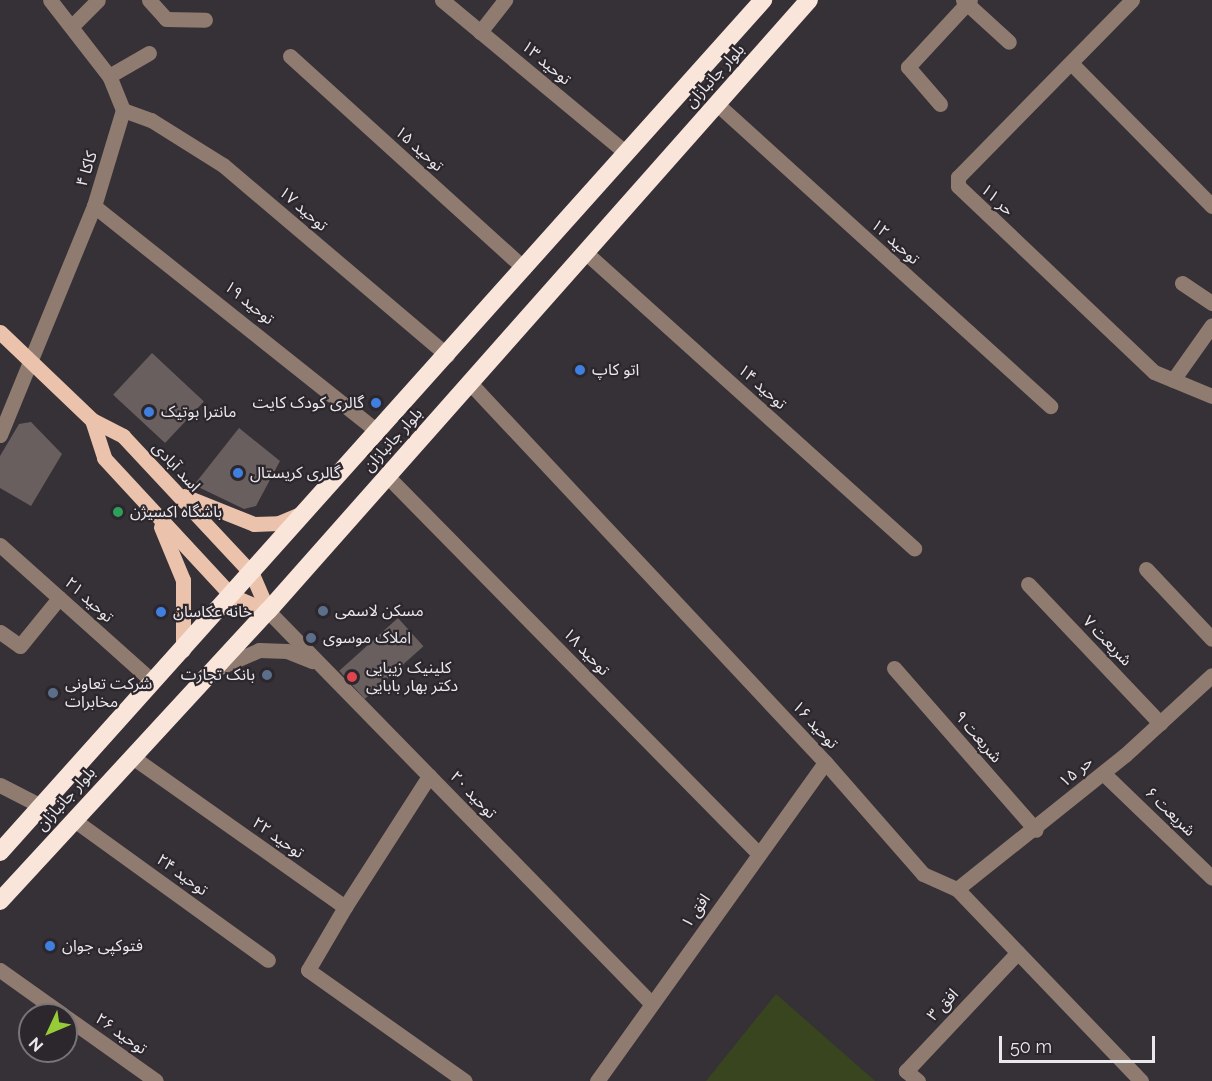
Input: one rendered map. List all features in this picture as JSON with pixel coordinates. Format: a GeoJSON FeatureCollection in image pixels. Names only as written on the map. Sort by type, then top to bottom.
{"type":"FeatureCollection","features":[{"type":"Feature","properties":{"kind":"highway","name":"بلوار جانبازان"},"geometry":{"type":"LineString","coordinates":[[0,852],[252,574],[763,0]]}},
{"type":"Feature","properties":{"kind":"highway","name":"بلوار جانبازان"},"geometry":{"type":"LineString","coordinates":[[0,901],[131,756],[268,611],[809,0]]}},
{"type":"Feature","properties":{"kind":"main road","name":"اسد آبادی"},"geometry":{"type":"LineString","coordinates":[[0,332],[92,420],[123,436],[252,574],[268,611]]}},
{"type":"Feature","properties":{"kind":"main road","name":"اسد آبادی"},"geometry":{"type":"LineString","coordinates":[[92,420],[104,458],[232,596]]}},
{"type":"Feature","properties":{"kind":"main road"},"geometry":{"type":"LineString","coordinates":[[174,491],[223,515],[254,524],[279,523],[308,511]]}},
{"type":"Feature","properties":{"kind":"main road"},"geometry":{"type":"LineString","coordinates":[[153,511],[183,580],[183,650]]}},
{"type":"Feature","properties":{"kind":"main road"},"geometry":{"type":"LineString","coordinates":[[232,596],[268,611]]}},
{"type":"Feature","properties":{"kind":"street"},"geometry":{"type":"LineString","coordinates":[[50,0],[73,25],[109,76],[123,110]]}},
{"type":"Feature","properties":{"kind":"street"},"geometry":{"type":"LineString","coordinates":[[73,25],[98,0]]}},
{"type":"Feature","properties":{"kind":"street"},"geometry":{"type":"LineString","coordinates":[[149,0],[166,19],[206,20]]}},
{"type":"Feature","properties":{"kind":"street","name":"توحید ۱۳"},"geometry":{"type":"LineString","coordinates":[[442,0],[626,153]]}},
{"type":"Feature","properties":{"kind":"street"},"geometry":{"type":"LineString","coordinates":[[480,32],[505,0]]}},
{"type":"Feature","properties":{"kind":"street","name":"حر ۱۱"},"geometry":{"type":"LineString","coordinates":[[1132,0],[958,177],[958,186],[1154,372],[1212,396]]}},
{"type":"Feature","properties":{"kind":"street"},"geometry":{"type":"LineString","coordinates":[[940,104],[908,67],[966,1],[1009,42]]}},
{"type":"Feature","properties":{"kind":"street"},"geometry":{"type":"LineString","coordinates":[[109,76],[149,53]]}},
{"type":"Feature","properties":{"kind":"street","name":"توحید ۱۵"},"geometry":{"type":"LineString","coordinates":[[290,56],[524,268]]}},
{"type":"Feature","properties":{"kind":"street"},"geometry":{"type":"LineString","coordinates":[[1071,63],[1212,206]]}},
{"type":"Feature","properties":{"kind":"street","name":"توحید ۱۲"},"geometry":{"type":"LineString","coordinates":[[717,104],[1050,406]]}},
{"type":"Feature","properties":{"kind":"street","name":"کاکا ۴"},"geometry":{"type":"LineString","coordinates":[[0,435],[94,206],[123,110]]}},
{"type":"Feature","properties":{"kind":"street","name":"توحید ۱۷"},"geometry":{"type":"LineString","coordinates":[[123,110],[151,120],[223,165],[447,355]]}},
{"type":"Feature","properties":{"kind":"street","name":"توحید ۱۹"},"geometry":{"type":"LineString","coordinates":[[94,206],[378,432]]}},
{"type":"Feature","properties":{"kind":"street","name":"توحید ۱۴"},"geometry":{"type":"LineString","coordinates":[[585,252],[914,548]]}},
{"type":"Feature","properties":{"kind":"street"},"geometry":{"type":"LineString","coordinates":[[1182,283],[1212,303]]}},
{"type":"Feature","properties":{"kind":"street"},"geometry":{"type":"LineString","coordinates":[[1173,380],[1212,326]]}},
{"type":"Feature","properties":{"kind":"street","name":"توحید ۱۶"},"geometry":{"type":"LineString","coordinates":[[470,383],[825,762],[923,874],[957,889],[1141,1081]]}},
{"type":"Feature","properties":{"kind":"street","name":"توحید ۱۸"},"geometry":{"type":"LineString","coordinates":[[387,476],[759,854]]}},
{"type":"Feature","properties":{"kind":"street","name":"توحید ۲۱"},"geometry":{"type":"LineString","coordinates":[[0,545],[153,682]]}},
{"type":"Feature","properties":{"kind":"street"},"geometry":{"type":"LineString","coordinates":[[1146,569],[1212,639]]}},
{"type":"Feature","properties":{"kind":"street","name":"شریعت ۷"},"geometry":{"type":"LineString","coordinates":[[1028,584],[1160,723]]}},
{"type":"Feature","properties":{"kind":"street"},"geometry":{"type":"LineString","coordinates":[[0,632],[20,646],[59,598]]}},
{"type":"Feature","properties":{"kind":"street","name":"توحید ۲۰"},"geometry":{"type":"LineString","coordinates":[[268,611],[652,1005]]}},
{"type":"Feature","properties":{"kind":"street"},"geometry":{"type":"LineString","coordinates":[[211,672],[259,650],[287,651],[323,668]]}},
{"type":"Feature","properties":{"kind":"street","name":"شریعت ۹"},"geometry":{"type":"LineString","coordinates":[[894,668],[1036,830]]}},
{"type":"Feature","properties":{"kind":"street","name":"حر ۱۵"},"geometry":{"type":"LineString","coordinates":[[957,889],[1036,830],[1212,675]]}},
{"type":"Feature","properties":{"kind":"street","name":"توحید ۲۲"},"geometry":{"type":"LineString","coordinates":[[131,756],[345,907]]}},
{"type":"Feature","properties":{"kind":"street","name":"افق ۱"},"geometry":{"type":"LineString","coordinates":[[597,1081],[825,762]]}},
{"type":"Feature","properties":{"kind":"street","name":"شریعت ۶"},"geometry":{"type":"LineString","coordinates":[[1103,773],[1212,878]]}},
{"type":"Feature","properties":{"kind":"street"},"geometry":{"type":"LineString","coordinates":[[429,776],[345,907],[308,970],[465,1081]]}},
{"type":"Feature","properties":{"kind":"street"},"geometry":{"type":"LineString","coordinates":[[0,785],[41,806]]}},
{"type":"Feature","properties":{"kind":"street","name":"توحید ۲۴"},"geometry":{"type":"LineString","coordinates":[[74,820],[268,960]]}},
{"type":"Feature","properties":{"kind":"street","name":"افق ۳"},"geometry":{"type":"LineString","coordinates":[[918,1081],[906,1071],[1018,952]]}},
{"type":"Feature","properties":{"kind":"street","name":"توحید ۲۶"},"geometry":{"type":"LineString","coordinates":[[0,970],[46,1003]]}},
{"type":"Feature","properties":{"kind":"street","name":"توحید ۲۶"},"geometry":{"type":"LineString","coordinates":[[78,1026],[156,1081]]}},
{"type":"Feature","properties":{"kind":"green space"},"geometry":{"type":"Polygon","coordinates":[[[776,994],[875,1081],[706,1081],[776,994]]]}},
{"type":"Feature","properties":{"kind":"building"},"geometry":{"type":"Polygon","coordinates":[[[152,353],[204,401],[165,443],[113,395],[152,353]]]}},
{"type":"Feature","properties":{"kind":"building"},"geometry":{"type":"Polygon","coordinates":[[[31,422],[62,454],[31,506],[0,488],[0,456],[19,424],[31,422]]]}},
{"type":"Feature","properties":{"kind":"building","name":"گالری کریستال"},"geometry":{"type":"Polygon","coordinates":[[[239,428],[280,461],[256,506],[244,509],[194,485],[239,428]]]}},
{"type":"Feature","properties":{"kind":"building"},"geometry":{"type":"Polygon","coordinates":[[[398,618],[423,646],[365,699],[339,671],[398,618]]]}},
{"type":"Feature","properties":{"kind":"place","name":"اتو کاپ"},"geometry":{"type":"Point","coordinates":[580,370]}},
{"type":"Feature","properties":{"kind":"place","name":"گالری کودک کایت"},"geometry":{"type":"Point","coordinates":[376,403]}},
{"type":"Feature","properties":{"kind":"place","name":"مانترا بوتیک"},"geometry":{"type":"Point","coordinates":[149,412]}},
{"type":"Feature","properties":{"kind":"place","name":"گالری کریستال"},"geometry":{"type":"Point","coordinates":[238,473]}},
{"type":"Feature","properties":{"kind":"place","name":"باشگاه اکسیژن"},"geometry":{"type":"Point","coordinates":[118,512]}},
{"type":"Feature","properties":{"kind":"place","name":"مسکن لاسمی"},"geometry":{"type":"Point","coordinates":[323,611]}},
{"type":"Feature","properties":{"kind":"place","name":"خانه عکاسان"},"geometry":{"type":"Point","coordinates":[161,612]}},
{"type":"Feature","properties":{"kind":"place","name":"املاک موسوی"},"geometry":{"type":"Point","coordinates":[311,638]}},
{"type":"Feature","properties":{"kind":"place","name":"بانک تجارت"},"geometry":{"type":"Point","coordinates":[267,675]}},
{"type":"Feature","properties":{"kind":"place","name":"کلینیک زیبایی دکتر بهار بابایی"},"geometry":{"type":"Point","coordinates":[352,677]}},
{"type":"Feature","properties":{"kind":"place","name":"شرکت تعاونی مخابرات"},"geometry":{"type":"Point","coordinates":[53,693]}},
{"type":"Feature","properties":{"kind":"place","name":"فتوکپی جوان"},"geometry":{"type":"Point","coordinates":[50,946]}}]}
